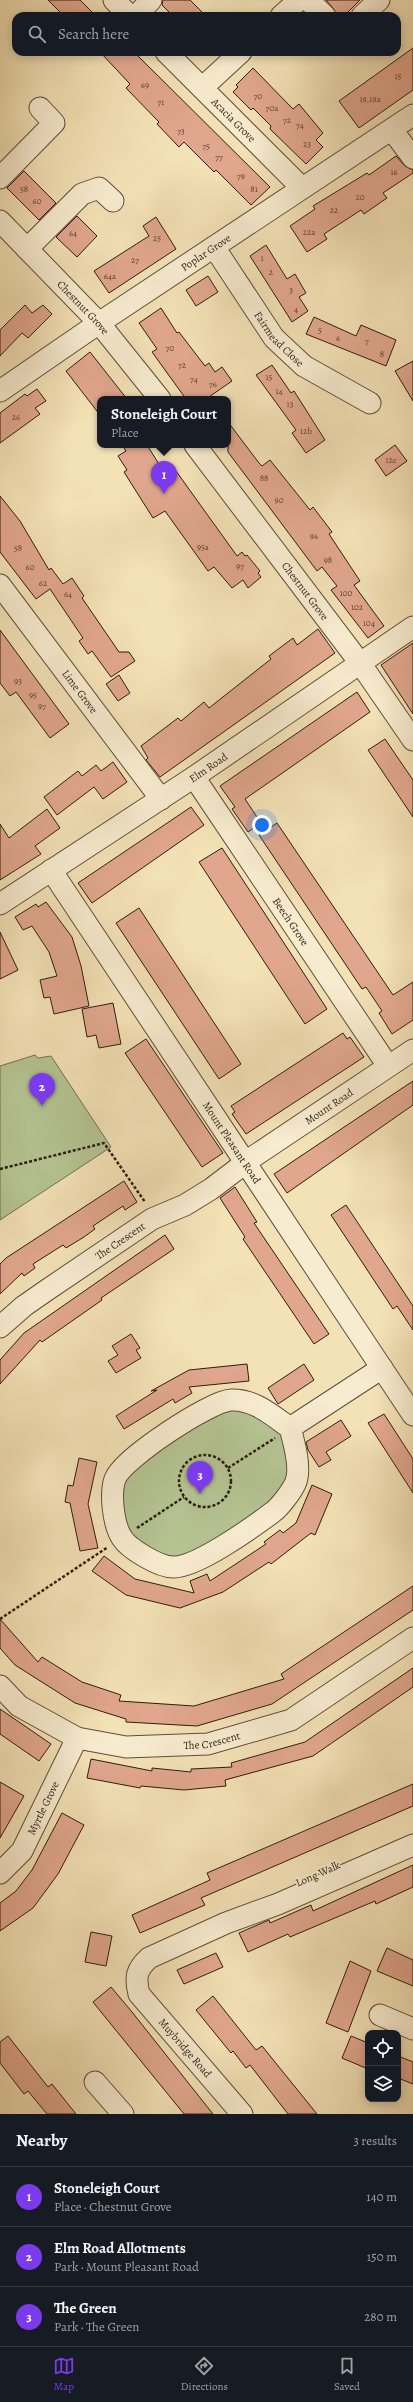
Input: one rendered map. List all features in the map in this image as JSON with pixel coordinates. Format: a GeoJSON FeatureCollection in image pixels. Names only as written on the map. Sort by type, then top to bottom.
{"type":"FeatureCollection","features":[{"type":"Feature","properties":{"kind":"street"},"geometry":{"type":"LineString","coordinates":[[114,0],[126,12]]}},
{"type":"Feature","properties":{"kind":"street"},"geometry":{"type":"LineString","coordinates":[[140,12],[151,0]]}},
{"type":"Feature","properties":{"kind":"street"},"geometry":{"type":"LineString","coordinates":[[286,12],[299,0]]}},
{"type":"Feature","properties":{"kind":"street"},"geometry":{"type":"LineString","coordinates":[[308,0],[321,12]]}},
{"type":"Feature","properties":{"kind":"street"},"geometry":{"type":"LineString","coordinates":[[366,12],[379,0]]}},
{"type":"Feature","properties":{"kind":"street","name":"Acacia Grove"},"geometry":{"type":"LineString","coordinates":[[170,56],[302,188]]}},
{"type":"Feature","properties":{"kind":"street"},"geometry":{"type":"LineString","coordinates":[[202,88],[237,56]]}},
{"type":"Feature","properties":{"kind":"street"},"geometry":{"type":"LineString","coordinates":[[0,178],[54,123],[40,108]]}},
{"type":"Feature","properties":{"kind":"street","name":"Poplar Grove"},"geometry":{"type":"LineString","coordinates":[[0,391],[99,323],[413,115]]}},
{"type":"Feature","properties":{"kind":"street"},"geometry":{"type":"LineString","coordinates":[[392,130],[413,158]]}},
{"type":"Feature","properties":{"kind":"street"},"geometry":{"type":"LineString","coordinates":[[27,249],[82,194],[98,188],[113,201]]}},
{"type":"Feature","properties":{"kind":"street","name":"Chestnut Grove"},"geometry":{"type":"LineString","coordinates":[[0,221],[99,323],[158,396]]}},
{"type":"Feature","properties":{"kind":"street","name":"Fairmead Close"},"geometry":{"type":"LineString","coordinates":[[214,247],[274,338],[304,366],[370,403]]}},
{"type":"Feature","properties":{"kind":"street","name":"Chestnut Grove"},"geometry":{"type":"LineString","coordinates":[[197,448],[360,663],[413,740]]}},
{"type":"Feature","properties":{"kind":"street","name":"Lime Grove"},"geometry":{"type":"LineString","coordinates":[[0,584],[161,799]]}},
{"type":"Feature","properties":{"kind":"street","name":"Elm Road"},"geometry":{"type":"LineString","coordinates":[[0,904],[194,777],[413,627]]}},
{"type":"Feature","properties":{"kind":"street","name":"Beech Grove"},"geometry":{"type":"LineString","coordinates":[[194,777],[388,1066]]}},
{"type":"Feature","properties":{"kind":"street","name":"Mount Pleasant Road"},"geometry":{"type":"LineString","coordinates":[[51,870],[413,1415]]}},
{"type":"Feature","properties":{"kind":"street","name":"Mount Road"},"geometry":{"type":"LineString","coordinates":[[246,1164],[413,1050]]}},
{"type":"Feature","properties":{"kind":"street","name":"The Crescent"},"geometry":{"type":"LineString","coordinates":[[0,1327],[24,1306],[154,1218],[184,1205],[246,1164]]}},
{"type":"Feature","properties":{"kind":"street"},"geometry":{"type":"LineString","coordinates":[[290,1428],[382,1368]]}},
{"type":"Feature","properties":{"kind":"street"},"geometry":{"type":"LineString","coordinates":[[231,1400],[260,1406],[290,1428],[297,1450],[296,1483],[274,1511],[197,1561],[173,1567],[142,1556],[122,1538],[112,1506],[115,1478],[130,1459],[203,1410],[231,1400]]}},
{"type":"Feature","properties":{"kind":"street","name":"The Crescent"},"geometry":{"type":"LineString","coordinates":[[0,1686],[19,1706],[77,1738],[126,1747],[208,1744],[291,1720],[413,1638]]}},
{"type":"Feature","properties":{"kind":"street","name":"Myrtle Grove"},"geometry":{"type":"LineString","coordinates":[[0,1873],[22,1851],[77,1738]]}},
{"type":"Feature","properties":{"kind":"street","name":"Long Walk"},"geometry":{"type":"LineString","coordinates":[[226,1923],[273,1895],[413,1831]]}},
{"type":"Feature","properties":{"kind":"street","name":"Long Walk"},"geometry":{"type":"LineString","coordinates":[[135,1978],[140,1966],[149,1958],[226,1923],[278,1904],[413,1845]]}},
{"type":"Feature","properties":{"kind":"street","name":"Muybridge Road"},"geometry":{"type":"LineString","coordinates":[[135,1978],[139,1994],[242,2114]]}},
{"type":"Feature","properties":{"kind":"street"},"geometry":{"type":"LineString","coordinates":[[380,2015],[413,2029]]}},
{"type":"Feature","properties":{"kind":"street"},"geometry":{"type":"LineString","coordinates":[[95,2082],[118,2112]]}},
{"type":"Feature","properties":{"kind":"path"},"geometry":{"type":"LineString","coordinates":[[0,1169],[104,1143],[154,1218]]}},
{"type":"Feature","properties":{"kind":"path"},"geometry":{"type":"LineString","coordinates":[[228,1468],[290,1428]]}},
{"type":"Feature","properties":{"kind":"path"},"geometry":{"type":"LineString","coordinates":[[208,1455],[216,1457],[228,1468],[232,1478],[230,1490],[222,1502],[214,1506],[203,1508],[196,1506],[184,1497],[179,1479],[182,1469],[189,1461],[199,1456],[208,1455]]}},
{"type":"Feature","properties":{"kind":"path"},"geometry":{"type":"LineString","coordinates":[[0,1619],[184,1497]]}},
{"type":"Feature","properties":{"kind":"green space"},"geometry":{"type":"Polygon","coordinates":[[[35,1055],[38,1058],[51,1056],[111,1147],[0,1220],[0,1066],[35,1055]]]}},
{"type":"Feature","properties":{"kind":"green space"},"geometry":{"type":"Polygon","coordinates":[[[260,1406],[297,1450],[274,1511],[173,1567],[122,1538],[115,1478],[203,1410],[260,1406]]]}},
{"type":"Feature","properties":{"kind":"building"},"geometry":{"type":"Polygon","coordinates":[[[48,0],[80,0],[92,12],[60,12],[48,0]]]}},
{"type":"Feature","properties":{"kind":"building"},"geometry":{"type":"Polygon","coordinates":[[[163,0],[190,0],[202,12],[169,12],[162,5],[163,0]]]}},
{"type":"Feature","properties":{"kind":"building"},"geometry":{"type":"Polygon","coordinates":[[[326,0],[360,0],[348,12],[335,12],[326,0]]]}},
{"type":"Feature","properties":{"kind":"building"},"geometry":{"type":"Polygon","coordinates":[[[413,48],[413,90],[359,128],[339,101],[413,48]]]}},
{"type":"Feature","properties":{"kind":"building"},"geometry":{"type":"Polygon","coordinates":[[[104,56],[138,56],[270,187],[251,205],[216,170],[214,172],[184,142],[179,147],[157,124],[159,122],[126,88],[130,84],[104,56]]]}},
{"type":"Feature","properties":{"kind":"building"},"geometry":{"type":"Polygon","coordinates":[[[253,68],[293,109],[299,104],[323,133],[316,140],[323,147],[306,164],[270,129],[271,126],[253,108],[251,110],[233,92],[238,87],[236,85],[253,68]]]}},
{"type":"Feature","properties":{"kind":"building"},"geometry":{"type":"Polygon","coordinates":[[[396,156],[404,165],[413,170],[413,173],[383,193],[387,198],[364,214],[361,210],[324,234],[327,239],[307,252],[290,226],[315,209],[313,206],[367,173],[369,175],[396,156]]]}},
{"type":"Feature","properties":{"kind":"building"},"geometry":{"type":"Polygon","coordinates":[[[24,171],[56,203],[39,220],[7,188],[24,171]]]}},
{"type":"Feature","properties":{"kind":"building"},"geometry":{"type":"Polygon","coordinates":[[[77,216],[97,236],[77,257],[56,237],[77,216]]]}},
{"type":"Feature","properties":{"kind":"building"},"geometry":{"type":"Polygon","coordinates":[[[156,217],[176,249],[109,293],[94,271],[149,236],[143,226],[156,217]]]}},
{"type":"Feature","properties":{"kind":"building"},"geometry":{"type":"Polygon","coordinates":[[[266,245],[287,279],[295,274],[306,293],[299,297],[308,311],[292,322],[250,256],[266,245]]]}},
{"type":"Feature","properties":{"kind":"building"},"geometry":{"type":"Polygon","coordinates":[[[208,276],[218,292],[196,306],[186,290],[208,276]]]}},
{"type":"Feature","properties":{"kind":"building"},"geometry":{"type":"Polygon","coordinates":[[[25,305],[32,313],[43,305],[52,314],[28,338],[22,333],[0,356],[0,330],[25,305]]]}},
{"type":"Feature","properties":{"kind":"building"},"geometry":{"type":"Polygon","coordinates":[[[161,308],[177,333],[179,332],[205,366],[209,363],[215,372],[222,367],[232,381],[210,396],[184,396],[152,352],[157,349],[139,323],[161,308]]]}},
{"type":"Feature","properties":{"kind":"building"},"geometry":{"type":"Polygon","coordinates":[[[314,317],[356,336],[361,325],[396,340],[386,366],[306,334],[314,317]]]}},
{"type":"Feature","properties":{"kind":"building"},"geometry":{"type":"Polygon","coordinates":[[[90,352],[125,396],[97,396],[97,411],[66,371],[90,352]]]}},
{"type":"Feature","properties":{"kind":"building"},"geometry":{"type":"Polygon","coordinates":[[[413,361],[413,401],[395,371],[413,361]]]}},
{"type":"Feature","properties":{"kind":"building"},"geometry":{"type":"Polygon","coordinates":[[[272,365],[291,393],[294,391],[325,440],[306,453],[292,433],[296,430],[256,375],[272,365]]]}},
{"type":"Feature","properties":{"kind":"building"},"geometry":{"type":"Polygon","coordinates":[[[37,389],[46,401],[35,408],[40,414],[0,443],[0,413],[25,394],[27,396],[37,389]]]}},
{"type":"Feature","properties":{"kind":"building"},"geometry":{"type":"Polygon","coordinates":[[[231,426],[262,466],[270,460],[310,510],[313,507],[332,532],[329,534],[360,581],[354,585],[384,626],[368,638],[331,590],[337,586],[322,567],[317,571],[228,452],[228,448],[231,448],[231,426]]]}},
{"type":"Feature","properties":{"kind":"building"},"geometry":{"type":"Polygon","coordinates":[[[395,445],[407,461],[386,476],[375,460],[395,445]]]}},
{"type":"Feature","properties":{"kind":"building"},"geometry":{"type":"Polygon","coordinates":[[[124,448],[149,448],[167,477],[176,471],[237,556],[242,552],[245,556],[247,555],[260,571],[258,573],[261,577],[248,588],[243,580],[232,588],[214,567],[208,571],[165,511],[153,518],[124,472],[127,470],[118,456],[126,451],[124,448]]]}},
{"type":"Feature","properties":{"kind":"building"},"geometry":{"type":"Polygon","coordinates":[[[0,496],[20,521],[49,570],[51,568],[63,584],[72,578],[84,596],[82,598],[119,652],[129,652],[135,661],[111,677],[92,651],[88,654],[79,641],[83,638],[50,589],[36,599],[0,552],[0,496]]]}},
{"type":"Feature","properties":{"kind":"building"},"geometry":{"type":"Polygon","coordinates":[[[318,629],[335,653],[160,777],[146,760],[148,758],[141,746],[178,718],[181,721],[204,702],[209,708],[271,659],[269,656],[293,638],[297,645],[318,629]]]}},
{"type":"Feature","properties":{"kind":"building"},"geometry":{"type":"Polygon","coordinates":[[[0,630],[69,724],[50,738],[16,692],[10,696],[0,683],[0,630]]]}},
{"type":"Feature","properties":{"kind":"building"},"geometry":{"type":"Polygon","coordinates":[[[413,643],[413,714],[381,665],[413,643]]]}},
{"type":"Feature","properties":{"kind":"building"},"geometry":{"type":"Polygon","coordinates":[[[119,675],[130,693],[118,701],[106,684],[119,675]]]}},
{"type":"Feature","properties":{"kind":"building"},"geometry":{"type":"Polygon","coordinates":[[[357,692],[370,712],[245,799],[261,823],[248,832],[232,809],[235,807],[220,786],[357,692]]]}},
{"type":"Feature","properties":{"kind":"building"},"geometry":{"type":"Polygon","coordinates":[[[385,739],[413,780],[413,817],[368,750],[385,739]]]}},
{"type":"Feature","properties":{"kind":"building"},"geometry":{"type":"Polygon","coordinates":[[[113,762],[127,782],[103,799],[94,787],[57,815],[44,797],[78,771],[82,776],[96,765],[101,771],[113,762]]]}},
{"type":"Feature","properties":{"kind":"building"},"geometry":{"type":"Polygon","coordinates":[[[191,807],[204,825],[92,903],[78,883],[191,807]]]}},
{"type":"Feature","properties":{"kind":"building"},"geometry":{"type":"Polygon","coordinates":[[[47,809],[60,828],[35,846],[41,854],[0,880],[0,824],[9,838],[47,809]]]}},
{"type":"Feature","properties":{"kind":"building"},"geometry":{"type":"Polygon","coordinates":[[[277,823],[393,995],[413,982],[413,1020],[392,1034],[379,1013],[382,1011],[366,987],[362,989],[259,835],[277,823]]]}},
{"type":"Feature","properties":{"kind":"building"},"geometry":{"type":"Polygon","coordinates":[[[222,848],[327,1009],[305,1024],[199,862],[222,848]]]}},
{"type":"Feature","properties":{"kind":"building"},"geometry":{"type":"Polygon","coordinates":[[[46,902],[72,937],[81,966],[89,1006],[54,1014],[50,997],[44,998],[40,980],[57,976],[49,952],[32,926],[23,930],[15,917],[36,904],[38,907],[46,902]]]}},
{"type":"Feature","properties":{"kind":"building"},"geometry":{"type":"Polygon","coordinates":[[[139,908],[241,1064],[219,1079],[116,923],[139,908]]]}},
{"type":"Feature","properties":{"kind":"building"},"geometry":{"type":"Polygon","coordinates":[[[0,932],[18,970],[0,979],[0,932]]]}},
{"type":"Feature","properties":{"kind":"building"},"geometry":{"type":"Polygon","coordinates":[[[113,1003],[121,1044],[99,1048],[96,1035],[87,1037],[82,1009],[113,1003]]]}},
{"type":"Feature","properties":{"kind":"building"},"geometry":{"type":"Polygon","coordinates":[[[343,1033],[347,1039],[350,1037],[364,1057],[246,1134],[232,1114],[235,1112],[231,1106],[343,1033]]]}},
{"type":"Feature","properties":{"kind":"building"},"geometry":{"type":"Polygon","coordinates":[[[146,1039],[223,1153],[202,1167],[125,1053],[146,1039]]]}},
{"type":"Feature","properties":{"kind":"building"},"geometry":{"type":"Polygon","coordinates":[[[413,1081],[413,1105],[287,1193],[274,1174],[413,1081]]]}},
{"type":"Feature","properties":{"kind":"building"},"geometry":{"type":"Polygon","coordinates":[[[124,1181],[137,1202],[125,1210],[123,1206],[93,1226],[95,1229],[84,1237],[66,1248],[63,1245],[33,1264],[35,1268],[24,1276],[22,1273],[0,1294],[0,1264],[6,1258],[124,1181]]]}},
{"type":"Feature","properties":{"kind":"building"},"geometry":{"type":"Polygon","coordinates":[[[235,1187],[257,1222],[254,1223],[329,1334],[314,1344],[243,1239],[245,1237],[220,1198],[235,1187]]]}},
{"type":"Feature","properties":{"kind":"building"},"geometry":{"type":"Polygon","coordinates":[[[346,1205],[413,1306],[413,1330],[397,1306],[393,1309],[331,1215],[346,1205]]]}},
{"type":"Feature","properties":{"kind":"building"},"geometry":{"type":"Polygon","coordinates":[[[165,1235],[174,1249],[101,1298],[102,1300],[42,1342],[40,1340],[0,1384],[0,1360],[24,1333],[165,1235]]]}},
{"type":"Feature","properties":{"kind":"building"},"geometry":{"type":"Polygon","coordinates":[[[131,1334],[140,1348],[136,1350],[141,1358],[116,1373],[108,1361],[118,1355],[112,1346],[131,1334]]]}},
{"type":"Feature","properties":{"kind":"building"},"geometry":{"type":"Polygon","coordinates":[[[247,1364],[249,1381],[189,1387],[192,1393],[175,1403],[173,1399],[124,1429],[116,1416],[157,1390],[151,1391],[189,1370],[247,1364]]]}},
{"type":"Feature","properties":{"kind":"building"},"geometry":{"type":"Polygon","coordinates":[[[304,1364],[314,1380],[278,1404],[268,1388],[304,1364]]]}},
{"type":"Feature","properties":{"kind":"building"},"geometry":{"type":"Polygon","coordinates":[[[384,1414],[413,1459],[413,1493],[368,1423],[384,1414]]]}},
{"type":"Feature","properties":{"kind":"building"},"geometry":{"type":"Polygon","coordinates":[[[341,1420],[351,1436],[326,1452],[331,1460],[319,1467],[308,1450],[306,1442],[341,1420]]]}},
{"type":"Feature","properties":{"kind":"building"},"geometry":{"type":"Polygon","coordinates":[[[79,1458],[97,1462],[88,1504],[98,1548],[80,1551],[70,1503],[65,1502],[68,1485],[73,1486],[79,1458]]]}},
{"type":"Feature","properties":{"kind":"building"},"geometry":{"type":"Polygon","coordinates":[[[312,1485],[332,1494],[315,1535],[311,1533],[271,1564],[269,1562],[223,1592],[180,1608],[126,1595],[92,1571],[104,1556],[135,1579],[194,1593],[190,1581],[207,1574],[210,1581],[266,1544],[264,1542],[280,1530],[283,1533],[296,1523],[312,1485]]]}},
{"type":"Feature","properties":{"kind":"building"},"geometry":{"type":"Polygon","coordinates":[[[413,1586],[413,1610],[272,1704],[197,1726],[126,1722],[126,1719],[75,1703],[15,1665],[0,1648],[0,1619],[38,1662],[42,1657],[82,1682],[121,1695],[119,1701],[194,1706],[284,1679],[281,1674],[413,1586]]]}},
{"type":"Feature","properties":{"kind":"building"},"geometry":{"type":"Polygon","coordinates":[[[413,1668],[413,1687],[313,1756],[225,1780],[226,1786],[184,1790],[141,1786],[140,1788],[87,1778],[91,1759],[152,1771],[152,1768],[191,1772],[191,1769],[232,1767],[231,1763],[305,1742],[413,1668]]]}},
{"type":"Feature","properties":{"kind":"building"},"geometry":{"type":"Polygon","coordinates":[[[0,1709],[51,1744],[39,1761],[0,1734],[0,1709]]]}},
{"type":"Feature","properties":{"kind":"building"},"geometry":{"type":"Polygon","coordinates":[[[0,1782],[24,1796],[0,1838],[0,1782]]]}},
{"type":"Feature","properties":{"kind":"building"},"geometry":{"type":"Polygon","coordinates":[[[413,1784],[413,1806],[201,1898],[205,1905],[140,1933],[132,1915],[210,1880],[207,1873],[413,1784]]]}},
{"type":"Feature","properties":{"kind":"building"},"geometry":{"type":"Polygon","coordinates":[[[62,1813],[84,1825],[58,1874],[33,1908],[0,1931],[0,1903],[16,1891],[32,1870],[62,1813]]]}},
{"type":"Feature","properties":{"kind":"building"},"geometry":{"type":"Polygon","coordinates":[[[413,1865],[413,1887],[376,1904],[375,1901],[290,1937],[288,1934],[248,1952],[239,1933],[269,1920],[270,1923],[311,1905],[313,1911],[413,1865]]]}},
{"type":"Feature","properties":{"kind":"building"},"geometry":{"type":"Polygon","coordinates":[[[91,1932],[112,1936],[106,1966],[85,1962],[91,1932]]]}},
{"type":"Feature","properties":{"kind":"building"},"geometry":{"type":"Polygon","coordinates":[[[387,1948],[413,1960],[413,1986],[377,1971],[387,1948]]]}},
{"type":"Feature","properties":{"kind":"building"},"geometry":{"type":"Polygon","coordinates":[[[216,1953],[223,1967],[184,1984],[177,1970],[216,1953]]]}},
{"type":"Feature","properties":{"kind":"building"},"geometry":{"type":"Polygon","coordinates":[[[350,1961],[371,1971],[348,2032],[326,2023],[350,1961]]]}},
{"type":"Feature","properties":{"kind":"building"},"geometry":{"type":"Polygon","coordinates":[[[111,1987],[213,2114],[184,2114],[93,2002],[111,1987]]]}},
{"type":"Feature","properties":{"kind":"building"},"geometry":{"type":"Polygon","coordinates":[[[213,1996],[256,2050],[262,2046],[317,2114],[288,2114],[250,2065],[246,2068],[233,2051],[231,2053],[196,2010],[213,1996]]]}},
{"type":"Feature","properties":{"kind":"building"},"geometry":{"type":"Polygon","coordinates":[[[8,2036],[48,2087],[52,2084],[76,2114],[47,2114],[28,2091],[24,2094],[0,2063],[0,2042],[8,2036]]]}},
{"type":"Feature","properties":{"kind":"building"},"geometry":{"type":"Polygon","coordinates":[[[351,2036],[365,2042],[365,2068],[342,2058],[351,2036]]]}},
{"type":"Feature","properties":{"kind":"building"},"geometry":{"type":"Polygon","coordinates":[[[401,2057],[413,2062],[413,2084],[401,2079],[401,2057]]]}},
{"type":"Feature","properties":{"kind":"place","name":"Stoneleigh Court"},"geometry":{"type":"Point","coordinates":[164,494]}},
{"type":"Feature","properties":{"kind":"place","name":"Elm Road Allotments"},"geometry":{"type":"Point","coordinates":[42,1106]}},
{"type":"Feature","properties":{"kind":"place","name":"The Green"},"geometry":{"type":"Point","coordinates":[200,1494]}}]}
